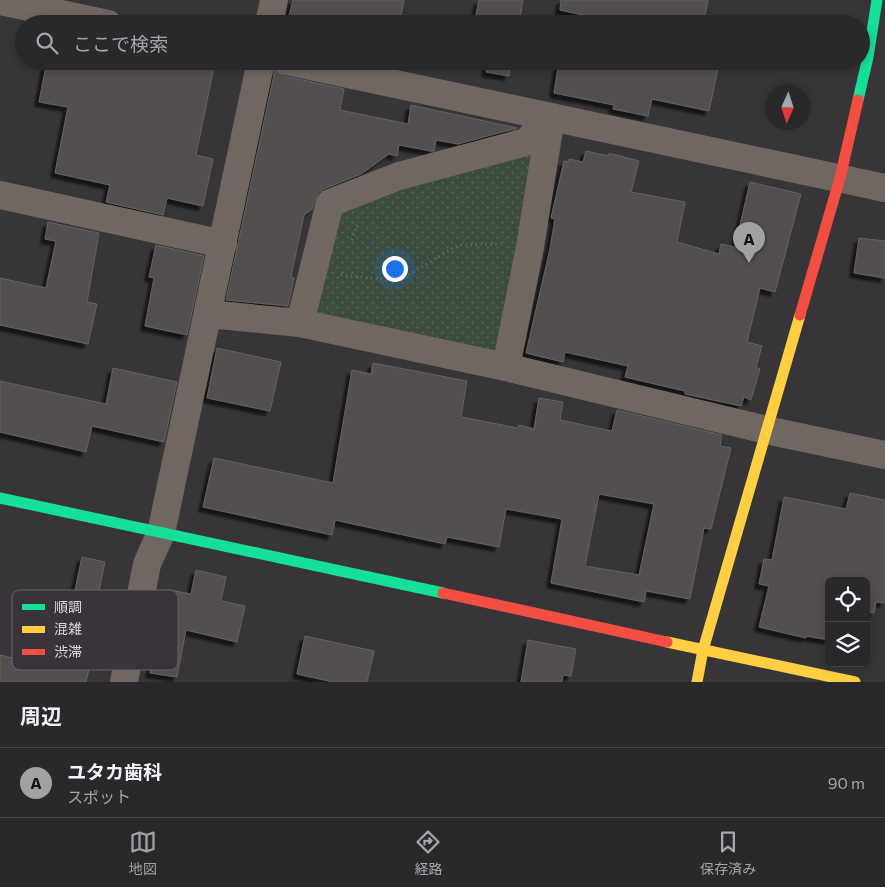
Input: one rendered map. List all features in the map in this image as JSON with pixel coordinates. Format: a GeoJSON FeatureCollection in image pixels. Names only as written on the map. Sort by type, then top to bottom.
{"type":"FeatureCollection","features":[{"type":"Feature","properties":{"kind":"street"},"geometry":{"type":"LineString","coordinates":[[271,15],[274,0]]}},
{"type":"Feature","properties":{"kind":"street"},"geometry":{"type":"LineString","coordinates":[[870,44],[877,0]]}},
{"type":"Feature","properties":{"kind":"street"},"geometry":{"type":"LineString","coordinates":[[0,1],[66,15]]}},
{"type":"Feature","properties":{"kind":"street"},"geometry":{"type":"LineString","coordinates":[[142,590],[147,564],[161,533],[209,314],[259,70]]}},
{"type":"Feature","properties":{"kind":"street"},"geometry":{"type":"LineString","coordinates":[[329,70],[885,188]]}},
{"type":"Feature","properties":{"kind":"street"},"geometry":{"type":"LineString","coordinates":[[697,682],[703,650],[840,178],[865,70]]}},
{"type":"Feature","properties":{"kind":"street"},"geometry":{"type":"LineString","coordinates":[[300,323],[330,203],[399,176],[526,142],[551,117]]}},
{"type":"Feature","properties":{"kind":"street"},"geometry":{"type":"LineString","coordinates":[[506,367],[530,247],[551,117]]}},
{"type":"Feature","properties":{"kind":"street"},"geometry":{"type":"LineString","coordinates":[[0,195],[223,244]]}},
{"type":"Feature","properties":{"kind":"street"},"geometry":{"type":"LineString","coordinates":[[209,314],[300,323],[506,367],[766,430],[885,455]]}},
{"type":"Feature","properties":{"kind":"street"},"geometry":{"type":"LineString","coordinates":[[0,498],[855,682]]}},
{"type":"Feature","properties":{"kind":"path"},"geometry":{"type":"LineString","coordinates":[[348,248],[359,221]]}},
{"type":"Feature","properties":{"kind":"path"},"geometry":{"type":"LineString","coordinates":[[342,266],[338,275],[399,281],[458,245],[509,244]]}},
{"type":"Feature","properties":{"kind":"green space"},"geometry":{"type":"Polygon","coordinates":[[[537,151],[498,355],[311,319],[342,211],[488,155],[537,151]]]}},
{"type":"Feature","properties":{"kind":"building"},"geometry":{"type":"Polygon","coordinates":[[[293,0],[404,0],[401,15],[289,15],[293,0]]]}},
{"type":"Feature","properties":{"kind":"building"},"geometry":{"type":"Polygon","coordinates":[[[479,0],[523,0],[520,15],[476,15],[479,0]]]}},
{"type":"Feature","properties":{"kind":"building"},"geometry":{"type":"Polygon","coordinates":[[[561,0],[708,0],[705,15],[583,15],[560,10],[561,0]]]}},
{"type":"Feature","properties":{"kind":"building"},"geometry":{"type":"Polygon","coordinates":[[[45,70],[213,70],[196,155],[213,159],[203,206],[167,198],[163,215],[106,202],[110,185],[55,173],[68,107],[39,102],[45,70]]]}},
{"type":"Feature","properties":{"kind":"building"},"geometry":{"type":"Polygon","coordinates":[[[275,70],[284,76],[344,89],[340,110],[408,124],[411,105],[517,128],[458,144],[436,140],[434,151],[399,145],[397,156],[389,154],[361,174],[324,189],[318,193],[312,209],[304,215],[291,277],[294,278],[288,306],[226,300],[275,70]]]}},
{"type":"Feature","properties":{"kind":"building"},"geometry":{"type":"Polygon","coordinates":[[[487,70],[510,70],[509,76],[486,72],[487,70]]]}},
{"type":"Feature","properties":{"kind":"building"},"geometry":{"type":"Polygon","coordinates":[[[558,70],[718,70],[709,111],[652,99],[648,116],[613,109],[614,105],[554,93],[558,70]]]}},
{"type":"Feature","properties":{"kind":"building"},"geometry":{"type":"Polygon","coordinates":[[[586,151],[609,156],[609,153],[639,161],[631,192],[685,202],[677,242],[719,254],[721,244],[735,247],[750,182],[801,194],[775,292],[760,288],[747,342],[762,346],[756,367],[760,369],[751,400],[744,397],[741,406],[685,394],[685,391],[625,377],[628,366],[565,352],[563,362],[526,353],[550,249],[555,219],[551,218],[564,161],[569,162],[569,159],[583,162],[586,151]]]}},
{"type":"Feature","properties":{"kind":"building"},"geometry":{"type":"Polygon","coordinates":[[[48,222],[99,233],[87,302],[97,304],[88,344],[0,325],[0,278],[46,288],[56,241],[45,239],[48,222]]]}},
{"type":"Feature","properties":{"kind":"building"},"geometry":{"type":"Polygon","coordinates":[[[859,238],[885,241],[885,278],[854,273],[859,238]]]}},
{"type":"Feature","properties":{"kind":"building"},"geometry":{"type":"Polygon","coordinates":[[[156,245],[204,256],[187,335],[145,326],[154,278],[149,277],[156,245]]]}},
{"type":"Feature","properties":{"kind":"building"},"geometry":{"type":"Polygon","coordinates":[[[217,348],[281,362],[270,411],[207,398],[217,348]]]}},
{"type":"Feature","properties":{"kind":"building"},"geometry":{"type":"Polygon","coordinates":[[[373,363],[467,381],[461,417],[518,428],[519,425],[534,429],[539,398],[563,402],[560,420],[612,431],[617,410],[722,435],[720,446],[731,448],[711,529],[704,528],[690,599],[646,591],[644,602],[551,583],[562,519],[506,509],[499,547],[447,537],[445,544],[335,520],[332,535],[203,507],[214,458],[333,483],[352,370],[371,374],[373,363]],[[599,494],[585,566],[639,575],[654,504],[599,494]]]}},
{"type":"Feature","properties":{"kind":"building"},"geometry":{"type":"Polygon","coordinates":[[[113,368],[177,382],[164,442],[92,426],[86,452],[0,432],[0,381],[106,404],[113,368]]]}},
{"type":"Feature","properties":{"kind":"building"},"geometry":{"type":"Polygon","coordinates":[[[850,493],[885,500],[885,603],[876,602],[874,613],[870,612],[870,577],[825,577],[825,639],[806,636],[806,638],[759,627],[769,586],[759,584],[764,559],[772,560],[784,497],[846,509],[850,493]]]}},
{"type":"Feature","properties":{"kind":"building"},"geometry":{"type":"Polygon","coordinates":[[[82,557],[105,562],[99,590],[75,590],[82,557]]]}},
{"type":"Feature","properties":{"kind":"building"},"geometry":{"type":"Polygon","coordinates":[[[196,570],[226,577],[221,601],[245,606],[237,642],[186,630],[177,677],[150,673],[151,670],[178,670],[178,592],[191,594],[196,570]]]}},
{"type":"Feature","properties":{"kind":"building"},"geometry":{"type":"Polygon","coordinates":[[[305,636],[374,651],[367,682],[333,682],[297,674],[305,636]]]}},
{"type":"Feature","properties":{"kind":"building"},"geometry":{"type":"Polygon","coordinates":[[[528,640],[576,649],[571,676],[563,675],[562,682],[521,682],[528,640]]]}},
{"type":"Feature","properties":{"kind":"building"},"geometry":{"type":"Polygon","coordinates":[[[0,655],[12,658],[12,670],[89,670],[86,682],[0,682],[0,655]]]}},
{"type":"Feature","properties":{"kind":"traffic: fast"},"geometry":{"type":"LineString","coordinates":[[870,44],[877,0]]}},
{"type":"Feature","properties":{"kind":"traffic: fast"},"geometry":{"type":"LineString","coordinates":[[858,100],[865,70]]}},
{"type":"Feature","properties":{"kind":"traffic: fast"},"geometry":{"type":"LineString","coordinates":[[0,498],[443,593]]}},
{"type":"Feature","properties":{"kind":"traffic: slow"},"geometry":{"type":"LineString","coordinates":[[697,682],[703,650],[800,315]]}},
{"type":"Feature","properties":{"kind":"traffic: slow"},"geometry":{"type":"LineString","coordinates":[[667,642],[855,682]]}},
{"type":"Feature","properties":{"kind":"traffic: jam"},"geometry":{"type":"LineString","coordinates":[[800,315],[840,178],[858,100]]}},
{"type":"Feature","properties":{"kind":"traffic: jam"},"geometry":{"type":"LineString","coordinates":[[443,593],[667,642]]}},
{"type":"Feature","properties":{"kind":"place","name":"ユタカ歯科"},"geometry":{"type":"Point","coordinates":[749,263]}}]}
